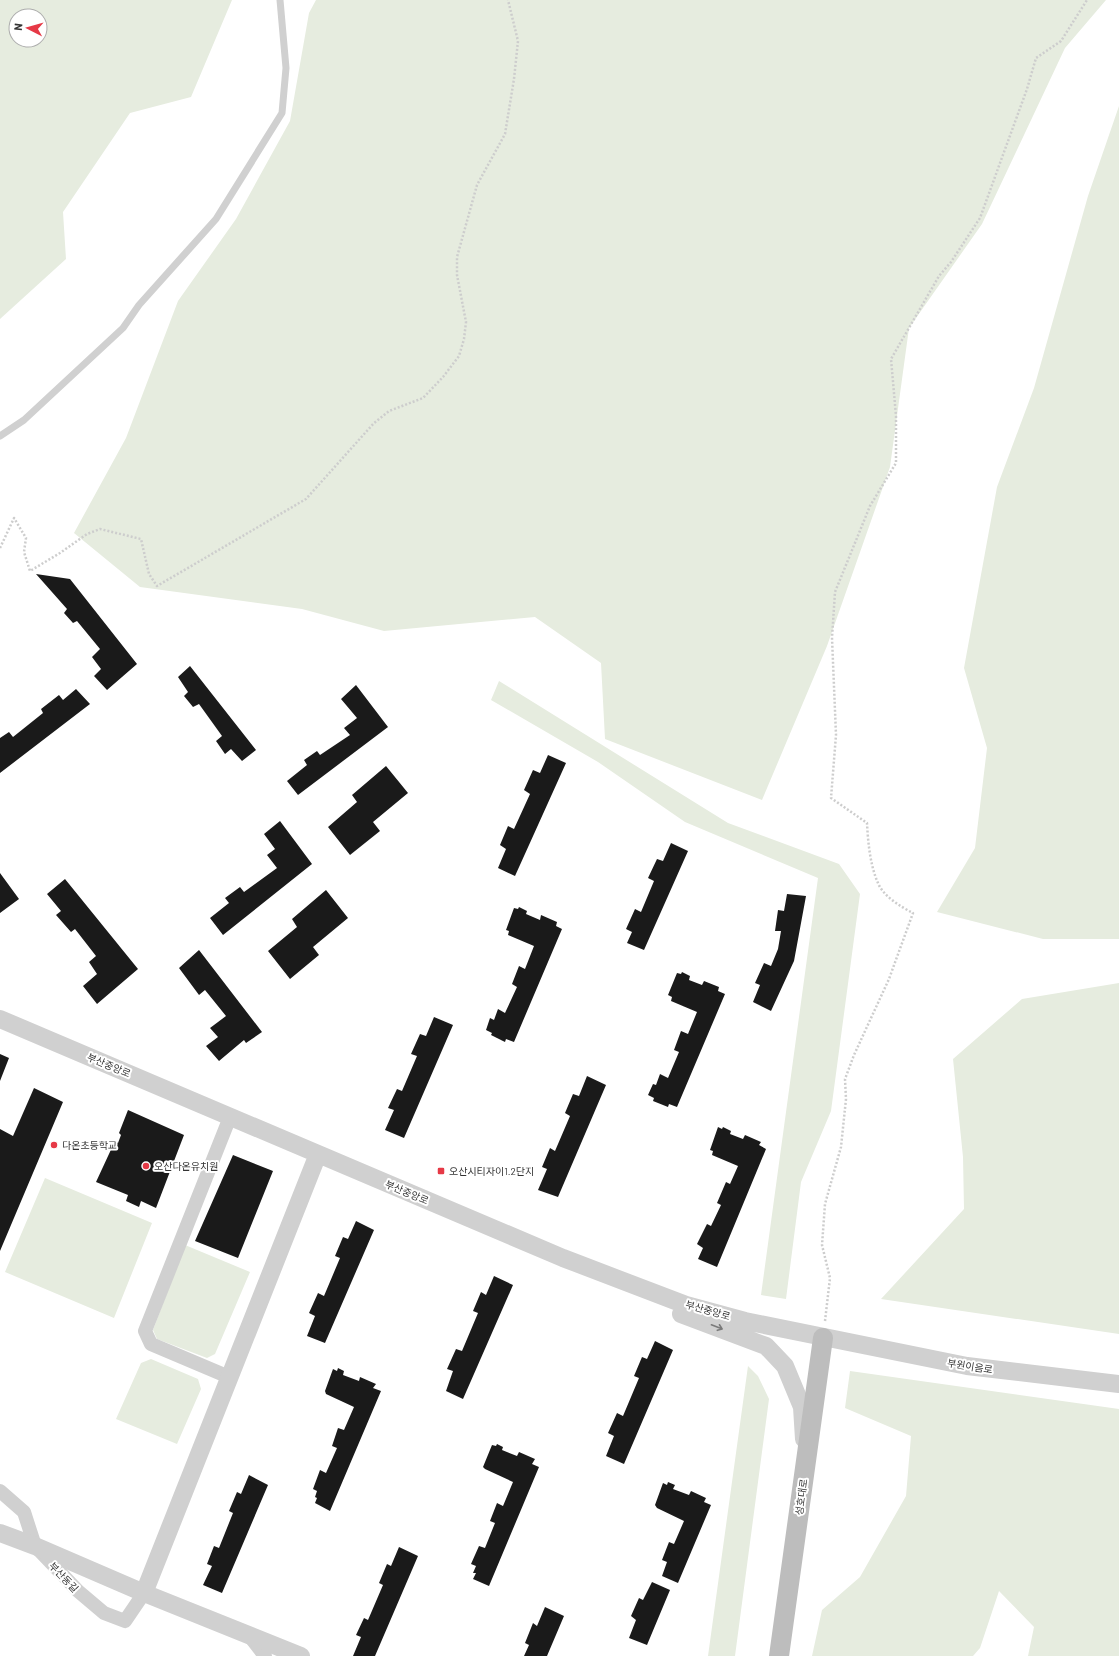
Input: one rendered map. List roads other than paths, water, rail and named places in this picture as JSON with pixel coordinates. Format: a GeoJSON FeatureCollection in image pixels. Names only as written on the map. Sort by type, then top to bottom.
{"type":"FeatureCollection","features":[{"type":"Feature","properties":{"kind":"main road","name":"성호대로"},"geometry":{"type":"LineString","coordinates":[[779,1656],[823,1338]]}},
{"type":"Feature","properties":{"kind":"street","name":"부산중앙로"},"geometry":{"type":"LineString","coordinates":[[0,1019],[563,1258],[686,1305],[745,1321],[823,1338]]}},
{"type":"Feature","properties":{"kind":"street"},"geometry":{"type":"LineString","coordinates":[[229,1377],[151,1344],[144,1331],[230,1117]]}},
{"type":"Feature","properties":{"kind":"street"},"geometry":{"type":"LineString","coordinates":[[144,1593],[318,1154]]}},
{"type":"Feature","properties":{"kind":"street"},"geometry":{"type":"LineString","coordinates":[[632,1284],[676,1312],[766,1346],[785,1366],[802,1407],[805,1463]]}},
{"type":"Feature","properties":{"kind":"street","name":"부원이음로"},"geometry":{"type":"LineString","coordinates":[[823,1338],[967,1366],[1119,1384]]}},
{"type":"Feature","properties":{"kind":"street","name":"부산동길"},"geometry":{"type":"LineString","coordinates":[[0,1491],[24,1512],[35,1546],[78,1591],[104,1613],[125,1621],[144,1593]]}},
{"type":"Feature","properties":{"kind":"street"},"geometry":{"type":"LineString","coordinates":[[0,1533],[35,1546],[144,1593],[301,1656]]}},
{"type":"Feature","properties":{"kind":"street"},"geometry":{"type":"LineString","coordinates":[[248,1634],[265,1656]]}},
{"type":"Feature","properties":{"kind":"lane"},"geometry":{"type":"LineString","coordinates":[[0,436],[24,420],[123,328],[139,306],[216,219],[282,113],[286,68],[280,0]]}},
{"type":"Feature","properties":{"kind":"place","name":"다온초등학교"},"geometry":{"type":"Point","coordinates":[54,1145]}},
{"type":"Feature","properties":{"kind":"place","name":"오산다온유치원"},"geometry":{"type":"Point","coordinates":[146,1166]}},
{"type":"Feature","properties":{"kind":"place","name":"오산시티자이1.2단지"},"geometry":{"type":"Point","coordinates":[441,1171]}}]}
